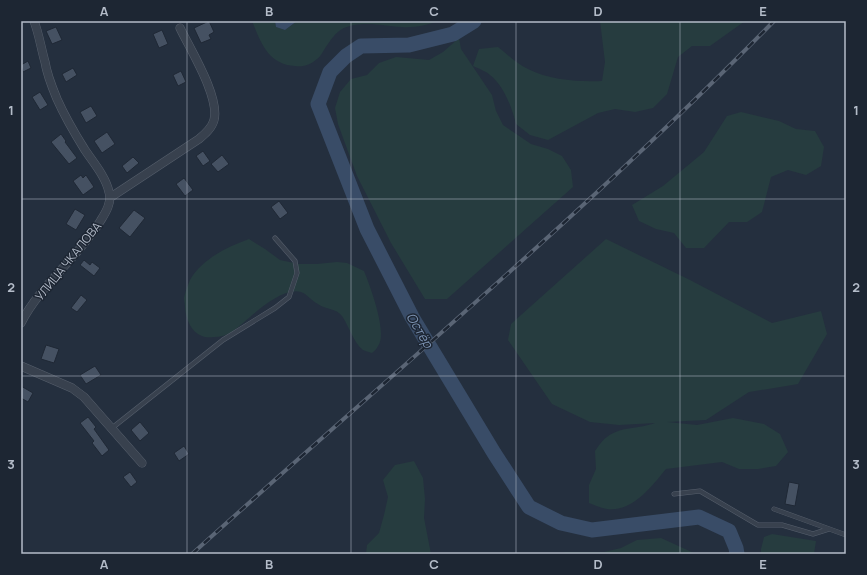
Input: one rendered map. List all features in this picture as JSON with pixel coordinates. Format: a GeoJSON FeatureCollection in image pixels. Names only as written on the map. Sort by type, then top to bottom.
{"type":"FeatureCollection","features":[{"type":"Feature","properties":{"kind":"street"},"geometry":{"type":"LineString","coordinates":[[34,21],[49,78],[56,98],[76,135],[103,178],[109,190],[110,197],[199,139],[211,127],[214,121],[216,112],[211,92],[180,28]]}},
{"type":"Feature","properties":{"kind":"street","name":"УЛИЦА ЧКАЛОВА"},"geometry":{"type":"LineString","coordinates":[[21,323],[35,301],[93,233],[102,219],[109,204],[110,197]]}},
{"type":"Feature","properties":{"kind":"street"},"geometry":{"type":"LineString","coordinates":[[21,366],[72,388],[84,397],[142,463]]}},
{"type":"Feature","properties":{"kind":"lane"},"geometry":{"type":"LineString","coordinates":[[112,428],[223,340],[275,308],[289,297],[297,273],[295,261],[275,238]]}},
{"type":"Feature","properties":{"kind":"lane"},"geometry":{"type":"LineString","coordinates":[[674,494],[700,491],[758,525],[782,525],[813,534],[829,529]]}},
{"type":"Feature","properties":{"kind":"lane"},"geometry":{"type":"LineString","coordinates":[[774,509],[846,535]]}},
{"type":"Feature","properties":{"kind":"green space"},"geometry":{"type":"Polygon","coordinates":[[[252,21],[275,21],[276,27],[285,30],[297,21],[438,21],[411,27],[378,24],[348,26],[336,34],[318,58],[304,66],[298,66],[286,64],[272,57],[262,44],[252,21]]]}},
{"type":"Feature","properties":{"kind":"green space"},"geometry":{"type":"Polygon","coordinates":[[[600,21],[745,21],[710,46],[692,46],[678,57],[667,94],[653,108],[635,112],[615,109],[598,113],[548,140],[530,135],[516,124],[510,104],[499,85],[484,71],[473,66],[479,49],[498,47],[524,67],[545,76],[574,81],[602,81],[605,62],[600,21]]]}},
{"type":"Feature","properties":{"kind":"green space"},"geometry":{"type":"Polygon","coordinates":[[[459,38],[461,49],[492,95],[496,111],[503,125],[531,144],[548,149],[562,156],[571,170],[573,187],[447,299],[425,299],[391,243],[357,176],[338,124],[335,108],[340,92],[351,79],[367,75],[379,63],[396,57],[429,60],[443,52],[459,38]]]}},
{"type":"Feature","properties":{"kind":"green space"},"geometry":{"type":"Polygon","coordinates":[[[741,112],[779,121],[796,129],[815,131],[824,147],[821,166],[806,175],[788,170],[771,177],[762,212],[747,222],[729,222],[704,248],[686,248],[674,233],[656,229],[639,221],[632,205],[663,186],[704,152],[727,116],[741,112]]]}},
{"type":"Feature","properties":{"kind":"green space"},"geometry":{"type":"Polygon","coordinates":[[[249,239],[280,260],[299,264],[337,262],[347,263],[364,271],[374,298],[380,321],[381,340],[378,347],[372,353],[363,350],[356,343],[340,313],[321,306],[301,292],[284,294],[274,299],[228,334],[219,337],[207,337],[197,333],[187,319],[184,298],[190,280],[208,260],[224,250],[249,239]]]}},
{"type":"Feature","properties":{"kind":"green space"},"geometry":{"type":"Polygon","coordinates":[[[606,239],[690,280],[772,323],[821,311],[827,334],[798,384],[749,392],[706,420],[667,422],[697,425],[733,418],[764,424],[780,434],[788,452],[776,466],[758,469],[739,469],[722,462],[666,469],[648,490],[633,502],[625,506],[616,509],[607,509],[589,503],[589,485],[596,469],[595,451],[602,442],[612,433],[655,423],[619,425],[590,422],[552,404],[508,340],[511,324],[606,239]]]}},
{"type":"Feature","properties":{"kind":"green space"},"geometry":{"type":"Polygon","coordinates":[[[414,461],[423,478],[425,499],[424,518],[431,554],[366,554],[367,545],[379,533],[384,515],[388,497],[383,480],[395,465],[414,461]]]}},
{"type":"Feature","properties":{"kind":"green space"},"geometry":{"type":"Polygon","coordinates":[[[772,534],[816,541],[814,554],[761,554],[764,537],[772,534]]]}},
{"type":"Feature","properties":{"kind":"green space"},"geometry":{"type":"Polygon","coordinates":[[[661,538],[696,554],[562,554],[565,552],[604,552],[621,548],[637,540],[661,538]]]}},
{"type":"Feature","properties":{"kind":"water"},"geometry":{"type":"Polygon","coordinates":[[[275,21],[297,21],[285,30],[276,27],[275,21]]]}},
{"type":"Feature","properties":{"kind":"building"},"geometry":{"type":"Polygon","coordinates":[[[209,21],[214,32],[209,35],[211,39],[201,43],[194,28],[209,21]]]}},
{"type":"Feature","properties":{"kind":"building"},"geometry":{"type":"Polygon","coordinates":[[[56,27],[62,40],[52,44],[46,31],[56,27]]]}},
{"type":"Feature","properties":{"kind":"building"},"geometry":{"type":"Polygon","coordinates":[[[162,30],[168,44],[159,48],[153,34],[162,30]]]}},
{"type":"Feature","properties":{"kind":"building"},"geometry":{"type":"Polygon","coordinates":[[[28,61],[31,68],[23,72],[21,65],[28,61]]]}},
{"type":"Feature","properties":{"kind":"building"},"geometry":{"type":"Polygon","coordinates":[[[73,68],[77,75],[66,82],[62,74],[73,68]]]}},
{"type":"Feature","properties":{"kind":"building"},"geometry":{"type":"Polygon","coordinates":[[[181,71],[186,82],[178,86],[173,75],[181,71]]]}},
{"type":"Feature","properties":{"kind":"building"},"geometry":{"type":"Polygon","coordinates":[[[40,92],[48,105],[40,110],[32,97],[40,92]]]}},
{"type":"Feature","properties":{"kind":"building"},"geometry":{"type":"Polygon","coordinates":[[[91,106],[97,116],[86,123],[80,112],[91,106]]]}},
{"type":"Feature","properties":{"kind":"building"},"geometry":{"type":"Polygon","coordinates":[[[107,132],[115,144],[102,153],[94,141],[107,132]]]}},
{"type":"Feature","properties":{"kind":"building"},"geometry":{"type":"Polygon","coordinates":[[[61,134],[77,158],[69,164],[51,142],[61,134]]]}},
{"type":"Feature","properties":{"kind":"building"},"geometry":{"type":"Polygon","coordinates":[[[203,151],[210,161],[203,166],[196,156],[203,151]]]}},
{"type":"Feature","properties":{"kind":"building"},"geometry":{"type":"Polygon","coordinates":[[[222,155],[229,164],[218,172],[211,164],[222,155]]]}},
{"type":"Feature","properties":{"kind":"building"},"geometry":{"type":"Polygon","coordinates":[[[133,157],[139,163],[127,173],[122,166],[133,157]]]}},
{"type":"Feature","properties":{"kind":"building"},"geometry":{"type":"Polygon","coordinates":[[[81,175],[83,178],[86,175],[94,187],[83,195],[73,181],[81,175]]]}},
{"type":"Feature","properties":{"kind":"building"},"geometry":{"type":"Polygon","coordinates":[[[184,178],[193,190],[185,196],[176,184],[184,178]]]}},
{"type":"Feature","properties":{"kind":"building"},"geometry":{"type":"Polygon","coordinates":[[[279,201],[288,213],[280,219],[271,207],[279,201]]]}},
{"type":"Feature","properties":{"kind":"building"},"geometry":{"type":"Polygon","coordinates":[[[75,209],[85,215],[76,230],[66,224],[75,209]]]}},
{"type":"Feature","properties":{"kind":"building"},"geometry":{"type":"Polygon","coordinates":[[[134,210],[145,218],[130,237],[119,228],[134,210]]]}},
{"type":"Feature","properties":{"kind":"building"},"geometry":{"type":"Polygon","coordinates":[[[84,260],[90,265],[92,262],[100,268],[94,276],[80,265],[84,260]]]}},
{"type":"Feature","properties":{"kind":"building"},"geometry":{"type":"Polygon","coordinates":[[[81,295],[87,300],[77,312],[71,308],[81,295]]]}},
{"type":"Feature","properties":{"kind":"building"},"geometry":{"type":"Polygon","coordinates":[[[46,345],[59,349],[54,363],[41,359],[46,345]]]}},
{"type":"Feature","properties":{"kind":"building"},"geometry":{"type":"Polygon","coordinates":[[[95,366],[101,375],[86,384],[80,375],[95,366]]]}},
{"type":"Feature","properties":{"kind":"building"},"geometry":{"type":"Polygon","coordinates":[[[21,386],[33,393],[28,402],[21,398],[21,386]]]}},
{"type":"Feature","properties":{"kind":"building"},"geometry":{"type":"Polygon","coordinates":[[[88,417],[96,427],[94,429],[109,450],[102,456],[92,443],[94,441],[80,423],[88,417]]]}},
{"type":"Feature","properties":{"kind":"building"},"geometry":{"type":"Polygon","coordinates":[[[140,422],[149,433],[140,441],[131,430],[140,422]]]}},
{"type":"Feature","properties":{"kind":"building"},"geometry":{"type":"Polygon","coordinates":[[[184,446],[189,454],[179,461],[174,453],[184,446]]]}},
{"type":"Feature","properties":{"kind":"building"},"geometry":{"type":"Polygon","coordinates":[[[130,472],[137,482],[131,487],[123,477],[130,472]]]}},
{"type":"Feature","properties":{"kind":"building"},"geometry":{"type":"Polygon","coordinates":[[[789,482],[799,484],[795,506],[785,504],[789,482]]]}},
{"type":"Feature","properties":{"kind":"waterway","name":"Остёр"},"geometry":{"type":"LineString","coordinates":[[474,21],[453,34],[409,45],[361,46],[346,56],[330,72],[318,104],[367,229],[412,317],[494,453],[529,507],[561,523],[592,530],[699,517],[729,531],[737,554]]}},
{"type":"Feature","properties":{"kind":"railway"},"geometry":{"type":"LineString","coordinates":[[192,554],[560,226],[704,91],[774,21]]}}]}
